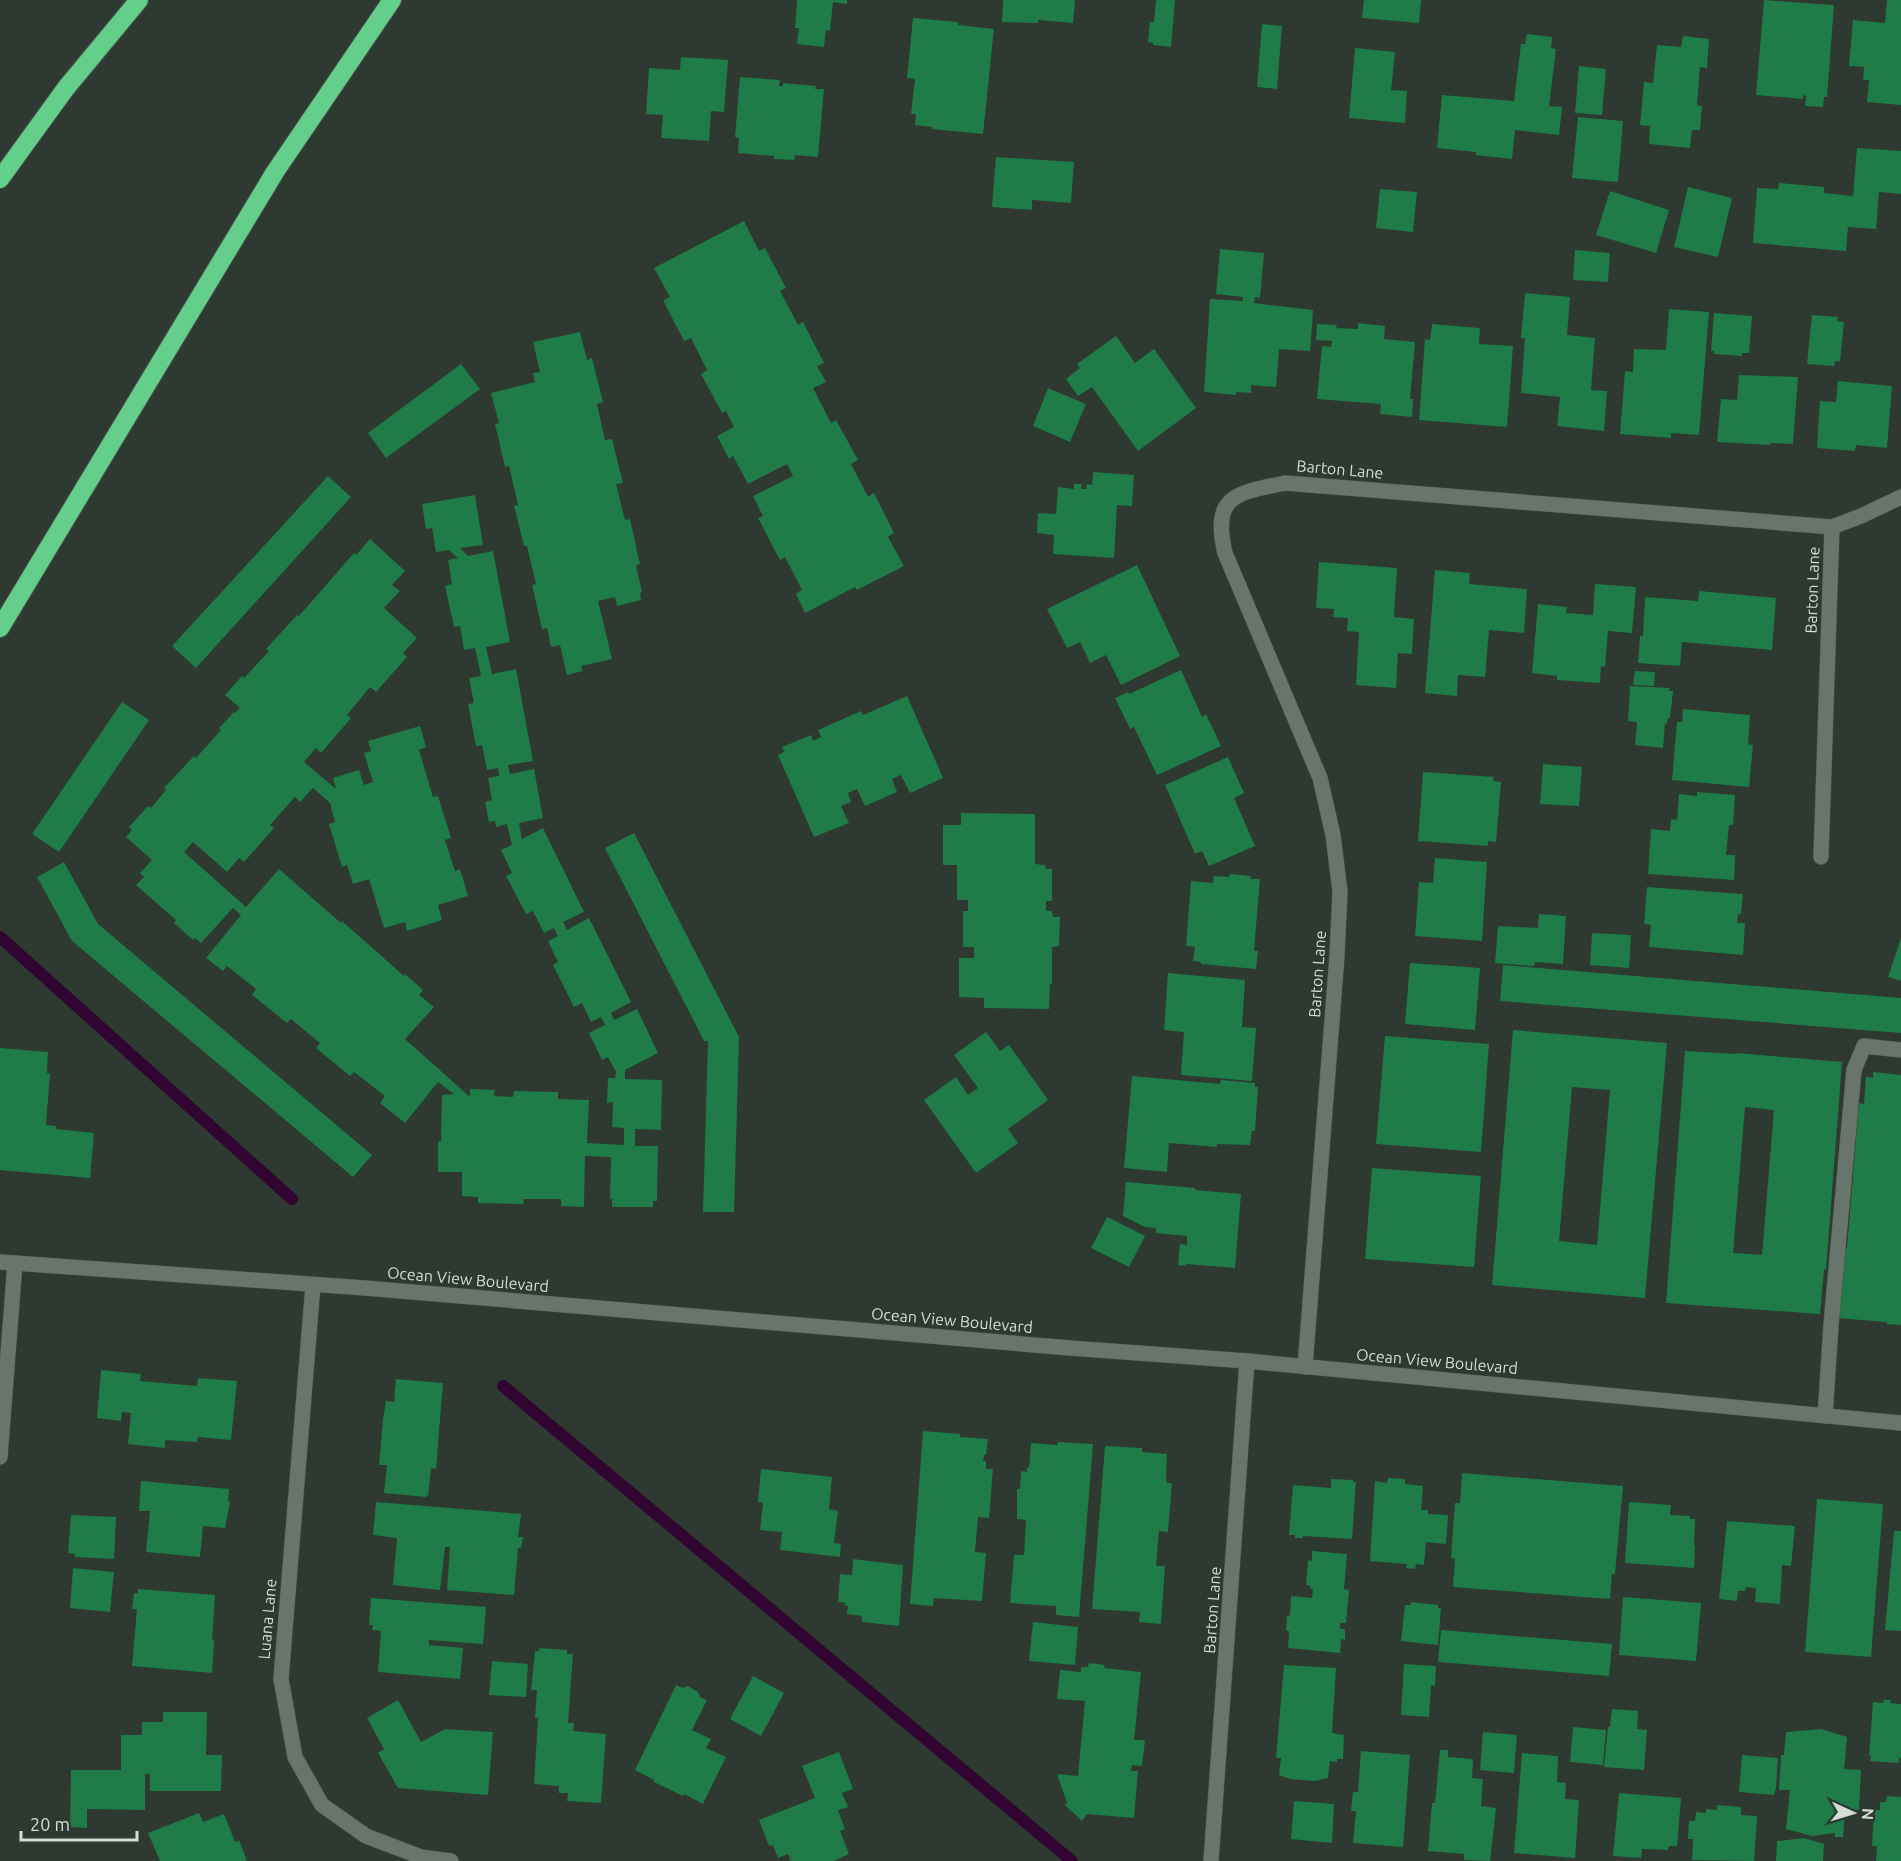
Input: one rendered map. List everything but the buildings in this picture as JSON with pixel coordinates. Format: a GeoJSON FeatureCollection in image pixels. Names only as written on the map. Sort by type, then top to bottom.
{"type":"FeatureCollection","features":[{"type":"Feature","properties":{"kind":"highway"},"geometry":{"type":"LineString","coordinates":[[0,179],[66,88],[139,0]]}},
{"type":"Feature","properties":{"kind":"highway"},"geometry":{"type":"LineString","coordinates":[[0,628],[275,172],[392,0]]}},
{"type":"Feature","properties":{"kind":"street","name":"Barton Lane"},"geometry":{"type":"LineString","coordinates":[[1305,1367],[1341,892],[1333,835],[1320,778],[1225,553],[1221,521],[1227,504],[1234,497],[1285,483],[1832,527],[1821,857]]}},
{"type":"Feature","properties":{"kind":"street"},"geometry":{"type":"LineString","coordinates":[[1832,527],[1901,497]]}},
{"type":"Feature","properties":{"kind":"street"},"geometry":{"type":"LineString","coordinates":[[1826,1416],[1831,1325],[1854,1070],[1864,1046],[1901,1050]]}},
{"type":"Feature","properties":{"kind":"street"},"geometry":{"type":"LineString","coordinates":[[0,1457],[8,1262]]}},
{"type":"Feature","properties":{"kind":"street","name":"Ocean View Boulevard"},"geometry":{"type":"LineString","coordinates":[[8,1262],[1248,1361],[1901,1423]]}},
{"type":"Feature","properties":{"kind":"street","name":"Luana Lane"},"geometry":{"type":"LineString","coordinates":[[313,1285],[280,1679],[295,1757],[322,1805],[366,1836],[421,1857],[451,1861]]}},
{"type":"Feature","properties":{"kind":"street","name":"Barton Lane"},"geometry":{"type":"LineString","coordinates":[[1211,1861],[1248,1361]]}},
{"type":"Feature","properties":{"kind":"waterway"},"geometry":{"type":"LineString","coordinates":[[0,937],[292,1199]]}},
{"type":"Feature","properties":{"kind":"waterway"},"geometry":{"type":"LineString","coordinates":[[503,1386],[1072,1861]]}}]}
